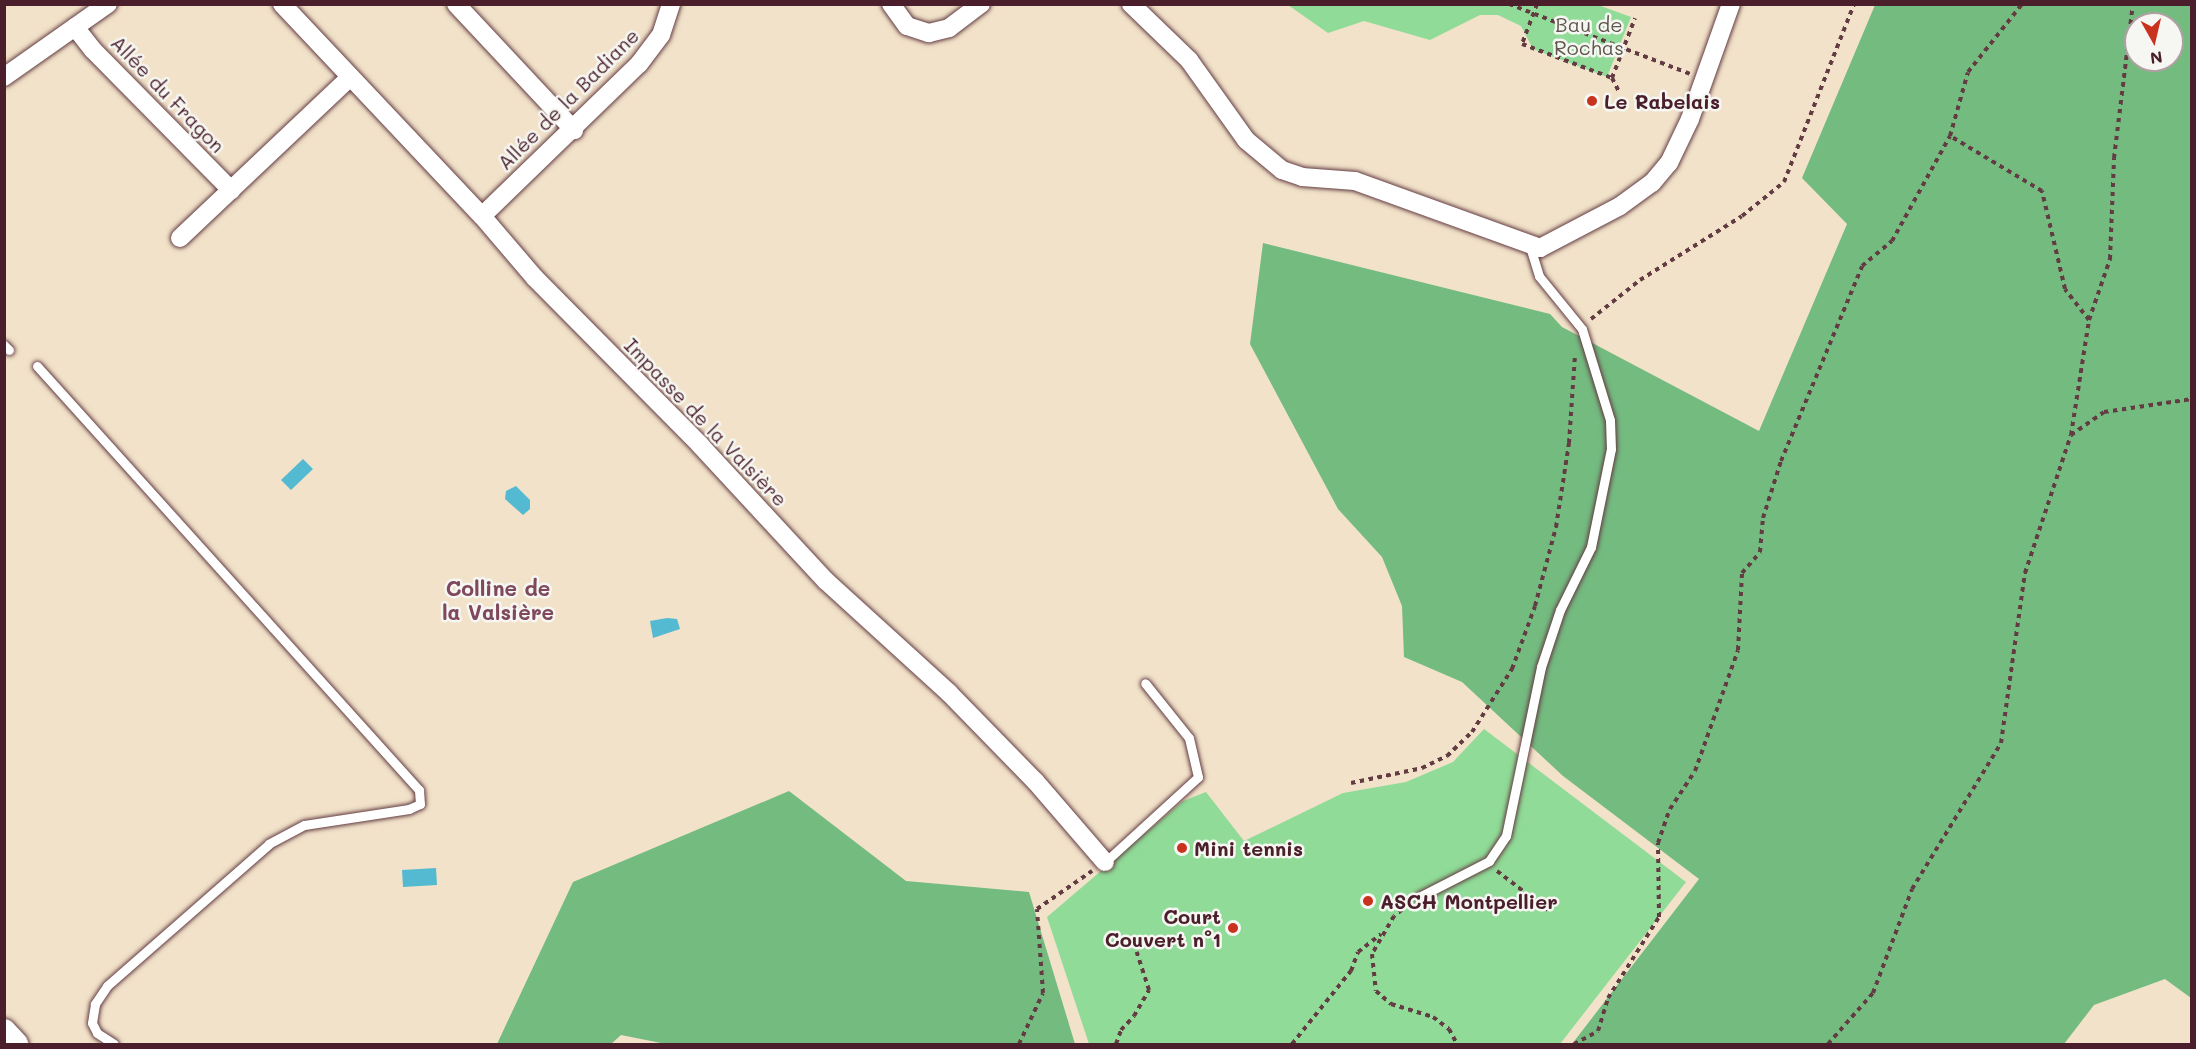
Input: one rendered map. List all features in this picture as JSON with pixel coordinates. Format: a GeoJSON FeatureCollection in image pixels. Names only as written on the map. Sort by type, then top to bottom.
{"type":"FeatureCollection","features":[{"type":"Feature","properties":{"kind":"street"},"geometry":{"type":"LineString","coordinates":[[4,77],[108,4]]}},
{"type":"Feature","properties":{"kind":"street","name":"Impasse de la Valsière"},"geometry":{"type":"LineString","coordinates":[[282,4],[482,216],[535,278],[700,445],[826,581],[949,693],[1035,780],[1105,862]]}},
{"type":"Feature","properties":{"kind":"street"},"geometry":{"type":"LineString","coordinates":[[456,4],[574,130]]}},
{"type":"Feature","properties":{"kind":"street","name":"Allée de la Badiane"},"geometry":{"type":"LineString","coordinates":[[482,216],[574,130],[654,47],[671,4]]}},
{"type":"Feature","properties":{"kind":"street"},"geometry":{"type":"LineString","coordinates":[[891,4],[907,27],[929,33],[949,28],[981,4]]}},
{"type":"Feature","properties":{"kind":"street"},"geometry":{"type":"LineString","coordinates":[[1136,6],[1189,60],[1246,140],[1282,170],[1302,177],[1355,181],[1530,247],[1551,246],[1652,183],[1680,142],[1731,4]]}},
{"type":"Feature","properties":{"kind":"street","name":"Allée du Fragon"},"geometry":{"type":"LineString","coordinates":[[75,27],[93,50],[231,190]]}},
{"type":"Feature","properties":{"kind":"street"},"geometry":{"type":"LineString","coordinates":[[180,238],[350,77]]}},
{"type":"Feature","properties":{"kind":"street"},"geometry":{"type":"LineString","coordinates":[[4,1031],[16,1044]]}},
{"type":"Feature","properties":{"kind":"lane"},"geometry":{"type":"LineString","coordinates":[[1419,897],[1489,861],[1506,836],[1541,667],[1560,610],[1591,547],[1611,449],[1610,420],[1582,329],[1539,276],[1530,247]]}},
{"type":"Feature","properties":{"kind":"lane"},"geometry":{"type":"LineString","coordinates":[[38,366],[419,790],[420,804],[409,809],[304,825],[269,844],[107,986],[95,1004],[92,1023],[97,1033],[114,1044]]}},
{"type":"Feature","properties":{"kind":"lane"},"geometry":{"type":"LineString","coordinates":[[1105,862],[1198,777],[1189,738],[1145,683]]}},
{"type":"Feature","properties":{"kind":"path"},"geometry":{"type":"LineString","coordinates":[[1509,4],[1704,79]]}},
{"type":"Feature","properties":{"kind":"path"},"geometry":{"type":"LineString","coordinates":[[1537,4],[1522,44],[1612,78],[1619,92]]}},
{"type":"Feature","properties":{"kind":"path"},"geometry":{"type":"LineString","coordinates":[[1351,783],[1422,768],[1447,756],[1472,732],[1512,669],[1556,527],[1569,443],[1575,355],[1582,329],[1614,299],[1742,216],[1784,182],[1854,4]]}},
{"type":"Feature","properties":{"kind":"path"},"geometry":{"type":"LineString","coordinates":[[1574,1044],[1598,1031],[1608,998],[1659,917],[1658,843],[1670,809],[1695,771],[1738,650],[1742,573],[1760,552],[1763,518],[1781,462],[1862,266],[1892,241],[1950,136],[1968,72],[2022,4]]}},
{"type":"Feature","properties":{"kind":"path"},"geometry":{"type":"LineString","coordinates":[[1828,1044],[1874,993],[1912,889],[2001,743],[2025,573],[2071,435],[2089,320],[2110,259],[2114,158],[2133,4]]}},
{"type":"Feature","properties":{"kind":"path"},"geometry":{"type":"LineString","coordinates":[[1612,78],[1635,18]]}},
{"type":"Feature","properties":{"kind":"path"},"geometry":{"type":"LineString","coordinates":[[1950,136],[2042,191],[2065,289],[2089,320]]}},
{"type":"Feature","properties":{"kind":"path"},"geometry":{"type":"LineString","coordinates":[[2071,435],[2104,412],[2192,399]]}},
{"type":"Feature","properties":{"kind":"path"},"geometry":{"type":"LineString","coordinates":[[1489,861],[1503,880],[1548,910]]}},
{"type":"Feature","properties":{"kind":"path"},"geometry":{"type":"LineString","coordinates":[[1019,1044],[1043,993],[1037,909],[1105,862]]}},
{"type":"Feature","properties":{"kind":"path"},"geometry":{"type":"LineString","coordinates":[[1419,897],[1394,916],[1381,934],[1372,954],[1376,991],[1391,1004],[1432,1017],[1449,1029],[1457,1044]]}},
{"type":"Feature","properties":{"kind":"path"},"geometry":{"type":"LineString","coordinates":[[1293,1044],[1351,971],[1358,952],[1381,934]]}},
{"type":"Feature","properties":{"kind":"path"},"geometry":{"type":"LineString","coordinates":[[1116,1044],[1121,1030],[1134,1016],[1149,990],[1137,952]]}},
{"type":"Feature","properties":{"kind":"green space","name":"Bau de Rochas"},"geometry":{"type":"Polygon","coordinates":[[[1288,5],[1598,5],[1631,17],[1607,77],[1533,49],[1521,26],[1498,15],[1480,15],[1430,40],[1364,21],[1328,33],[1288,5]]]}},
{"type":"Feature","properties":{"kind":"green space"},"geometry":{"type":"Polygon","coordinates":[[[1875,5],[2191,5],[2191,998],[2165,979],[2094,1005],[2064,1044],[1572,1044],[1699,879],[1563,776],[1462,682],[1404,657],[1402,606],[1382,557],[1338,509],[1250,344],[1263,243],[1550,314],[1562,327],[1759,431],[1847,224],[1802,178],[1875,5]]]}},
{"type":"Feature","properties":{"kind":"green space","name":"ASCH Montpellier"},"geometry":{"type":"Polygon","coordinates":[[[1484,729],[1686,882],[1560,1044],[1089,1044],[1047,917],[1183,801],[1206,792],[1244,841],[1343,793],[1406,782],[1453,762],[1484,729]]]}},
{"type":"Feature","properties":{"kind":"green space"},"geometry":{"type":"Polygon","coordinates":[[[789,791],[906,881],[1029,892],[1075,1044],[666,1044],[621,1035],[611,1044],[497,1044],[573,882],[789,791]]]}},
{"type":"Feature","properties":{"kind":"water"},"geometry":{"type":"Polygon","coordinates":[[[303,459],[313,469],[291,490],[281,480],[303,459]]]}},
{"type":"Feature","properties":{"kind":"water"},"geometry":{"type":"Polygon","coordinates":[[[516,486],[530,500],[530,509],[523,515],[505,499],[506,491],[516,486]]]}},
{"type":"Feature","properties":{"kind":"water"},"geometry":{"type":"Polygon","coordinates":[[[677,619],[680,629],[653,638],[650,621],[677,619]]]}},
{"type":"Feature","properties":{"kind":"water"},"geometry":{"type":"Polygon","coordinates":[[[436,868],[437,885],[403,887],[402,870],[436,868]]]}},
{"type":"Feature","properties":{"kind":"place","name":"Le Rabelais"},"geometry":{"type":"Point","coordinates":[1592,101]}},
{"type":"Feature","properties":{"kind":"place","name":"Mini tennis"},"geometry":{"type":"Point","coordinates":[1182,848]}},
{"type":"Feature","properties":{"kind":"place","name":"ASCH Montpellier"},"geometry":{"type":"Point","coordinates":[1368,901]}},
{"type":"Feature","properties":{"kind":"place","name":"Court Couvert n°1"},"geometry":{"type":"Point","coordinates":[1233,928]}},
{"type":"Feature","properties":{"kind":"district","name":"Colline de la Valsière"},"geometry":{"type":"Point","coordinates":[498,600]}}]}
